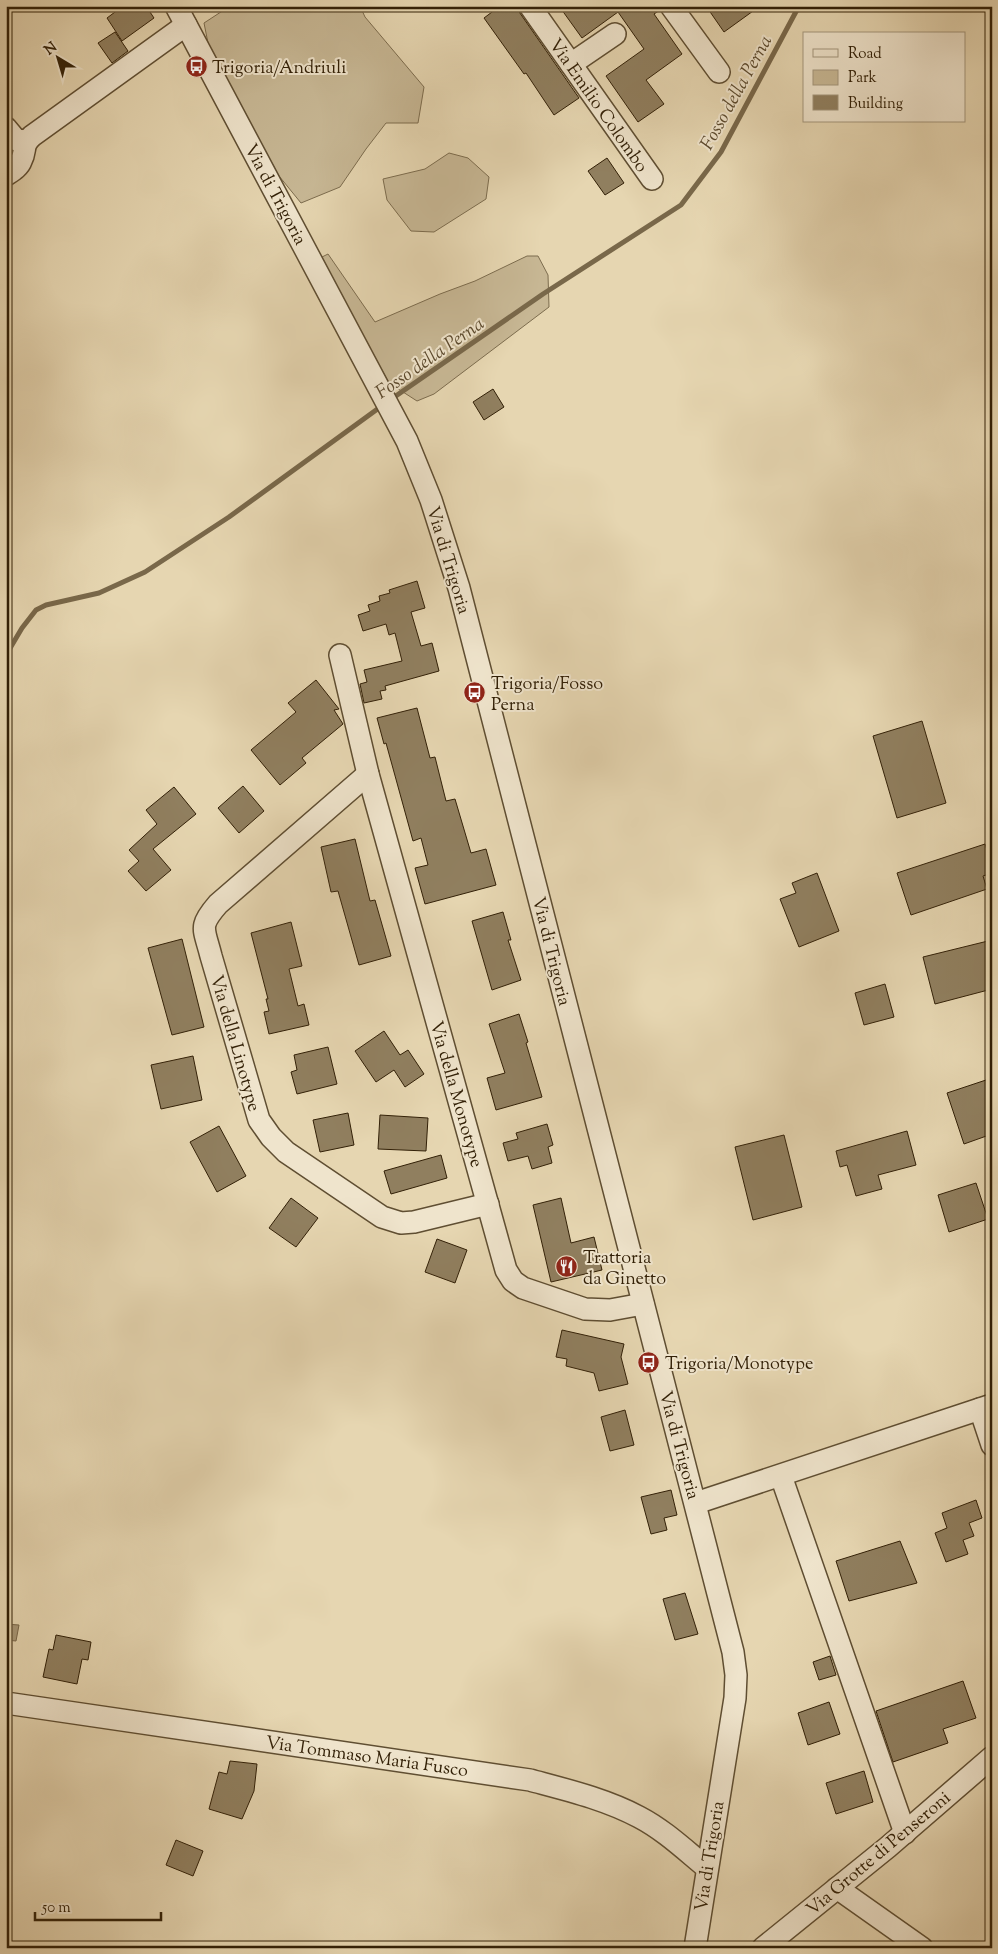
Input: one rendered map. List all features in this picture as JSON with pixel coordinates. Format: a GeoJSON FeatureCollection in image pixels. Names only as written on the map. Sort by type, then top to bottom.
{"type":"FeatureCollection","features":[{"type":"Feature","properties":{"kind":"street","name":"Via Emilio Colombo"},"geometry":{"type":"LineString","coordinates":[[530,6],[652,179]]}},
{"type":"Feature","properties":{"kind":"street"},"geometry":{"type":"LineString","coordinates":[[671,6],[719,72]]}},
{"type":"Feature","properties":{"kind":"street"},"geometry":{"type":"LineString","coordinates":[[6,175],[21,162],[23,147],[26,141],[181,15]]}},
{"type":"Feature","properties":{"kind":"street","name":"Via di Trigoria"},"geometry":{"type":"LineString","coordinates":[[181,15],[407,441],[431,500],[459,588],[731,1641],[736,1674],[733,1712],[695,1948]]}},
{"type":"Feature","properties":{"kind":"street"},"geometry":{"type":"LineString","coordinates":[[571,64],[615,34]]}},
{"type":"Feature","properties":{"kind":"street"},"geometry":{"type":"LineString","coordinates":[[6,128],[16,140],[26,141]]}},
{"type":"Feature","properties":{"kind":"street","name":"Via della Monotype"},"geometry":{"type":"LineString","coordinates":[[340,655],[368,774],[506,1270],[513,1281],[520,1286],[585,1308],[598,1311],[643,1304]]}},
{"type":"Feature","properties":{"kind":"street","name":"Via della Linotype"},"geometry":{"type":"LineString","coordinates":[[368,774],[218,904],[208,915],[204,922],[204,929],[211,956],[259,1120],[270,1137],[286,1152],[376,1214],[395,1222],[414,1222],[488,1204]]}},
{"type":"Feature","properties":{"kind":"street"},"geometry":{"type":"LineString","coordinates":[[696,1503],[986,1407],[992,1445]]}},
{"type":"Feature","properties":{"kind":"street"},"geometry":{"type":"LineString","coordinates":[[780,1476],[904,1833]]}},
{"type":"Feature","properties":{"kind":"street","name":"Via Tommaso Maria Fusco"},"geometry":{"type":"LineString","coordinates":[[6,1703],[530,1780],[593,1797],[630,1812],[665,1834],[707,1868]]}},
{"type":"Feature","properties":{"kind":"street","name":"Via Grotte di Penseroni"},"geometry":{"type":"LineString","coordinates":[[763,1948],[904,1833],[992,1757]]}},
{"type":"Feature","properties":{"kind":"street"},"geometry":{"type":"LineString","coordinates":[[837,1888],[922,1948]]}},
{"type":"Feature","properties":{"kind":"green space"},"geometry":{"type":"Polygon","coordinates":[[[230,6],[360,6],[365,17],[424,87],[418,123],[386,123],[340,187],[301,203],[279,176],[209,48],[204,23],[230,6]]]}},
{"type":"Feature","properties":{"kind":"green space"},"geometry":{"type":"Polygon","coordinates":[[[449,153],[468,158],[489,177],[486,199],[434,232],[411,231],[387,200],[383,179],[425,169],[449,153]]]}},
{"type":"Feature","properties":{"kind":"green space"},"geometry":{"type":"Polygon","coordinates":[[[328,254],[375,322],[475,281],[527,256],[538,256],[548,275],[549,307],[434,394],[417,401],[389,383],[326,268],[322,257],[328,254]]]}},
{"type":"Feature","properties":{"kind":"shaded area"},"geometry":{"type":"Polygon","coordinates":[[[6,1624],[19,1625],[16,1641],[6,1640],[6,1624]]]}},
{"type":"Feature","properties":{"kind":"building"},"geometry":{"type":"Polygon","coordinates":[[[123,6],[146,6],[154,18],[122,41],[107,18],[123,6]]]}},
{"type":"Feature","properties":{"kind":"building"},"geometry":{"type":"Polygon","coordinates":[[[500,6],[515,6],[579,98],[554,115],[526,73],[524,74],[484,18],[500,6]]]}},
{"type":"Feature","properties":{"kind":"building"},"geometry":{"type":"Polygon","coordinates":[[[559,6],[659,6],[660,10],[654,14],[682,54],[646,80],[664,104],[638,122],[606,76],[644,49],[618,12],[582,38],[559,6]]]}},
{"type":"Feature","properties":{"kind":"building"},"geometry":{"type":"Polygon","coordinates":[[[706,6],[760,6],[724,32],[706,6]]]}},
{"type":"Feature","properties":{"kind":"building"},"geometry":{"type":"Polygon","coordinates":[[[115,32],[128,51],[112,63],[98,43],[115,32]]]}},
{"type":"Feature","properties":{"kind":"building"},"geometry":{"type":"Polygon","coordinates":[[[607,158],[624,183],[605,195],[588,171],[607,158]]]}},
{"type":"Feature","properties":{"kind":"building"},"geometry":{"type":"Polygon","coordinates":[[[493,389],[504,407],[484,420],[473,402],[493,389]]]}},
{"type":"Feature","properties":{"kind":"building"},"geometry":{"type":"Polygon","coordinates":[[[417,581],[425,608],[411,612],[421,646],[432,643],[439,671],[385,686],[386,690],[380,691],[382,699],[364,703],[360,684],[367,682],[364,670],[402,661],[395,633],[389,635],[386,624],[363,631],[358,615],[370,611],[368,605],[380,601],[379,596],[390,593],[389,590],[417,581]]]}},
{"type":"Feature","properties":{"kind":"building"},"geometry":{"type":"Polygon","coordinates":[[[316,680],[339,709],[334,710],[343,724],[302,758],[306,763],[280,785],[251,750],[296,712],[288,703],[316,680]]]}},
{"type":"Feature","properties":{"kind":"building"},"geometry":{"type":"Polygon","coordinates":[[[417,708],[430,758],[435,757],[446,801],[455,799],[471,853],[486,849],[496,885],[425,904],[415,868],[428,865],[421,838],[413,841],[386,743],[384,744],[377,718],[417,708]]]}},
{"type":"Feature","properties":{"kind":"building"},"geometry":{"type":"Polygon","coordinates":[[[922,721],[946,803],[897,818],[873,736],[922,721]]]}},
{"type":"Feature","properties":{"kind":"building"},"geometry":{"type":"Polygon","coordinates":[[[243,786],[264,811],[239,833],[218,808],[243,786]]]}},
{"type":"Feature","properties":{"kind":"building"},"geometry":{"type":"Polygon","coordinates":[[[174,787],[196,814],[153,849],[171,870],[146,891],[128,871],[139,861],[129,850],[157,824],[146,810],[174,787]]]}},
{"type":"Feature","properties":{"kind":"building"},"geometry":{"type":"Polygon","coordinates":[[[355,839],[370,901],[375,900],[391,956],[359,965],[338,891],[331,892],[321,847],[355,839]]]}},
{"type":"Feature","properties":{"kind":"building"},"geometry":{"type":"Polygon","coordinates":[[[985,844],[992,865],[992,873],[983,876],[987,889],[911,915],[897,873],[985,844]]]}},
{"type":"Feature","properties":{"kind":"building"},"geometry":{"type":"Polygon","coordinates":[[[817,873],[839,931],[799,947],[780,899],[796,893],[792,883],[817,873]]]}},
{"type":"Feature","properties":{"kind":"building"},"geometry":{"type":"Polygon","coordinates":[[[503,912],[511,940],[508,940],[521,980],[492,990],[472,921],[503,912]]]}},
{"type":"Feature","properties":{"kind":"building"},"geometry":{"type":"Polygon","coordinates":[[[291,922],[302,966],[289,969],[298,1006],[304,1004],[309,1025],[269,1034],[264,1012],[269,1011],[266,999],[268,999],[251,933],[291,922]]]}},
{"type":"Feature","properties":{"kind":"building"},"geometry":{"type":"Polygon","coordinates":[[[182,939],[204,1027],[172,1035],[148,948],[182,939]]]}},
{"type":"Feature","properties":{"kind":"building"},"geometry":{"type":"Polygon","coordinates":[[[992,940],[992,989],[935,1004],[923,957],[992,940]]]}},
{"type":"Feature","properties":{"kind":"building"},"geometry":{"type":"Polygon","coordinates":[[[885,984],[894,1017],[864,1025],[855,993],[885,984]]]}},
{"type":"Feature","properties":{"kind":"building"},"geometry":{"type":"Polygon","coordinates":[[[519,1014],[542,1097],[496,1110],[487,1078],[505,1073],[489,1024],[519,1014]]]}},
{"type":"Feature","properties":{"kind":"building"},"geometry":{"type":"Polygon","coordinates":[[[384,1031],[400,1055],[408,1050],[424,1074],[405,1087],[394,1070],[376,1082],[355,1051],[384,1031]]]}},
{"type":"Feature","properties":{"kind":"building"},"geometry":{"type":"Polygon","coordinates":[[[328,1047],[337,1084],[297,1094],[291,1072],[297,1070],[294,1055],[328,1047]]]}},
{"type":"Feature","properties":{"kind":"building"},"geometry":{"type":"Polygon","coordinates":[[[193,1056],[202,1100],[161,1109],[151,1065],[193,1056]]]}},
{"type":"Feature","properties":{"kind":"building"},"geometry":{"type":"Polygon","coordinates":[[[992,1078],[992,1134],[964,1144],[947,1093],[992,1078]]]}},
{"type":"Feature","properties":{"kind":"building"},"geometry":{"type":"Polygon","coordinates":[[[348,1113],[354,1145],[320,1152],[313,1120],[348,1113]]]}},
{"type":"Feature","properties":{"kind":"building"},"geometry":{"type":"Polygon","coordinates":[[[380,1115],[428,1118],[426,1151],[378,1149],[380,1115]]]}},
{"type":"Feature","properties":{"kind":"building"},"geometry":{"type":"Polygon","coordinates":[[[547,1124],[553,1145],[548,1147],[552,1163],[532,1169],[528,1156],[508,1161],[503,1143],[518,1139],[516,1133],[547,1124]]]}},
{"type":"Feature","properties":{"kind":"building"},"geometry":{"type":"Polygon","coordinates":[[[219,1126],[246,1176],[217,1192],[190,1142],[219,1126]]]}},
{"type":"Feature","properties":{"kind":"building"},"geometry":{"type":"Polygon","coordinates":[[[907,1131],[916,1165],[878,1175],[882,1189],[856,1196],[847,1165],[840,1167],[836,1151],[907,1131]]]}},
{"type":"Feature","properties":{"kind":"building"},"geometry":{"type":"Polygon","coordinates":[[[784,1135],[802,1207],[753,1220],[735,1147],[784,1135]]]}},
{"type":"Feature","properties":{"kind":"building"},"geometry":{"type":"Polygon","coordinates":[[[441,1155],[447,1178],[391,1194],[384,1171],[441,1155]]]}},
{"type":"Feature","properties":{"kind":"building"},"geometry":{"type":"Polygon","coordinates":[[[976,1183],[988,1219],[949,1232],[938,1195],[976,1183]]]}},
{"type":"Feature","properties":{"kind":"building"},"geometry":{"type":"Polygon","coordinates":[[[291,1198],[318,1218],[296,1247],[269,1228],[291,1198]]]}},
{"type":"Feature","properties":{"kind":"building"},"geometry":{"type":"Polygon","coordinates":[[[561,1198],[571,1243],[594,1237],[602,1270],[551,1282],[533,1205],[561,1198]]]}},
{"type":"Feature","properties":{"kind":"building"},"geometry":{"type":"Polygon","coordinates":[[[437,1239],[467,1250],[455,1283],[425,1272],[437,1239]]]}},
{"type":"Feature","properties":{"kind":"building"},"geometry":{"type":"Polygon","coordinates":[[[562,1330],[624,1344],[621,1357],[628,1384],[599,1391],[594,1373],[566,1366],[567,1359],[556,1357],[562,1330]]]}},
{"type":"Feature","properties":{"kind":"building"},"geometry":{"type":"Polygon","coordinates":[[[625,1410],[634,1445],[610,1451],[601,1417],[625,1410]]]}},
{"type":"Feature","properties":{"kind":"building"},"geometry":{"type":"Polygon","coordinates":[[[671,1490],[677,1515],[664,1518],[667,1530],[651,1534],[641,1497],[671,1490]]]}},
{"type":"Feature","properties":{"kind":"building"},"geometry":{"type":"Polygon","coordinates":[[[976,1500],[982,1518],[969,1523],[974,1536],[963,1540],[968,1554],[946,1562],[935,1533],[947,1528],[942,1513],[976,1500]]]}},
{"type":"Feature","properties":{"kind":"building"},"geometry":{"type":"Polygon","coordinates":[[[900,1541],[917,1583],[849,1601],[836,1561],[900,1541]]]}},
{"type":"Feature","properties":{"kind":"building"},"geometry":{"type":"Polygon","coordinates":[[[685,1593],[698,1634],[675,1640],[663,1599],[685,1593]]]}},
{"type":"Feature","properties":{"kind":"building"},"geometry":{"type":"Polygon","coordinates":[[[56,1635],[91,1642],[88,1660],[82,1659],[77,1684],[43,1677],[49,1649],[53,1650],[56,1635]]]}},
{"type":"Feature","properties":{"kind":"building"},"geometry":{"type":"Polygon","coordinates":[[[830,1656],[836,1675],[819,1680],[813,1662],[830,1656]]]}},
{"type":"Feature","properties":{"kind":"building"},"geometry":{"type":"Polygon","coordinates":[[[963,1681],[976,1718],[943,1729],[948,1743],[893,1762],[876,1711],[963,1681]]]}},
{"type":"Feature","properties":{"kind":"building"},"geometry":{"type":"Polygon","coordinates":[[[829,1702],[840,1734],[808,1745],[798,1713],[829,1702]]]}},
{"type":"Feature","properties":{"kind":"building"},"geometry":{"type":"Polygon","coordinates":[[[230,1761],[257,1764],[254,1791],[242,1819],[209,1809],[219,1772],[227,1774],[230,1761]]]}},
{"type":"Feature","properties":{"kind":"building"},"geometry":{"type":"Polygon","coordinates":[[[864,1771],[873,1802],[836,1814],[826,1783],[864,1771]]]}},
{"type":"Feature","properties":{"kind":"building"},"geometry":{"type":"Polygon","coordinates":[[[176,1840],[203,1851],[193,1876],[166,1865],[176,1840]]]}},
{"type":"Feature","properties":{"kind":"waterway","name":"Fosso della Perna"},"geometry":{"type":"LineString","coordinates":[[390,400],[543,294],[681,205],[721,152],[799,6]]}},
{"type":"Feature","properties":{"kind":"waterway","name":"Fosso della Perna"},"geometry":{"type":"LineString","coordinates":[[6,655],[22,628],[36,610],[46,605],[99,593],[145,572],[229,517],[383,405]]}},
{"type":"Feature","properties":{"kind":"place","name":"Trigoria/Andriuli"},"geometry":{"type":"Point","coordinates":[196,67]}},
{"type":"Feature","properties":{"kind":"place","name":"Trigoria/Fosso Perna"},"geometry":{"type":"Point","coordinates":[475,693]}},
{"type":"Feature","properties":{"kind":"place","name":"Trattoria da Ginetto"},"geometry":{"type":"Point","coordinates":[567,1267]}},
{"type":"Feature","properties":{"kind":"place","name":"Trigoria/Monotype"},"geometry":{"type":"Point","coordinates":[649,1363]}}]}
